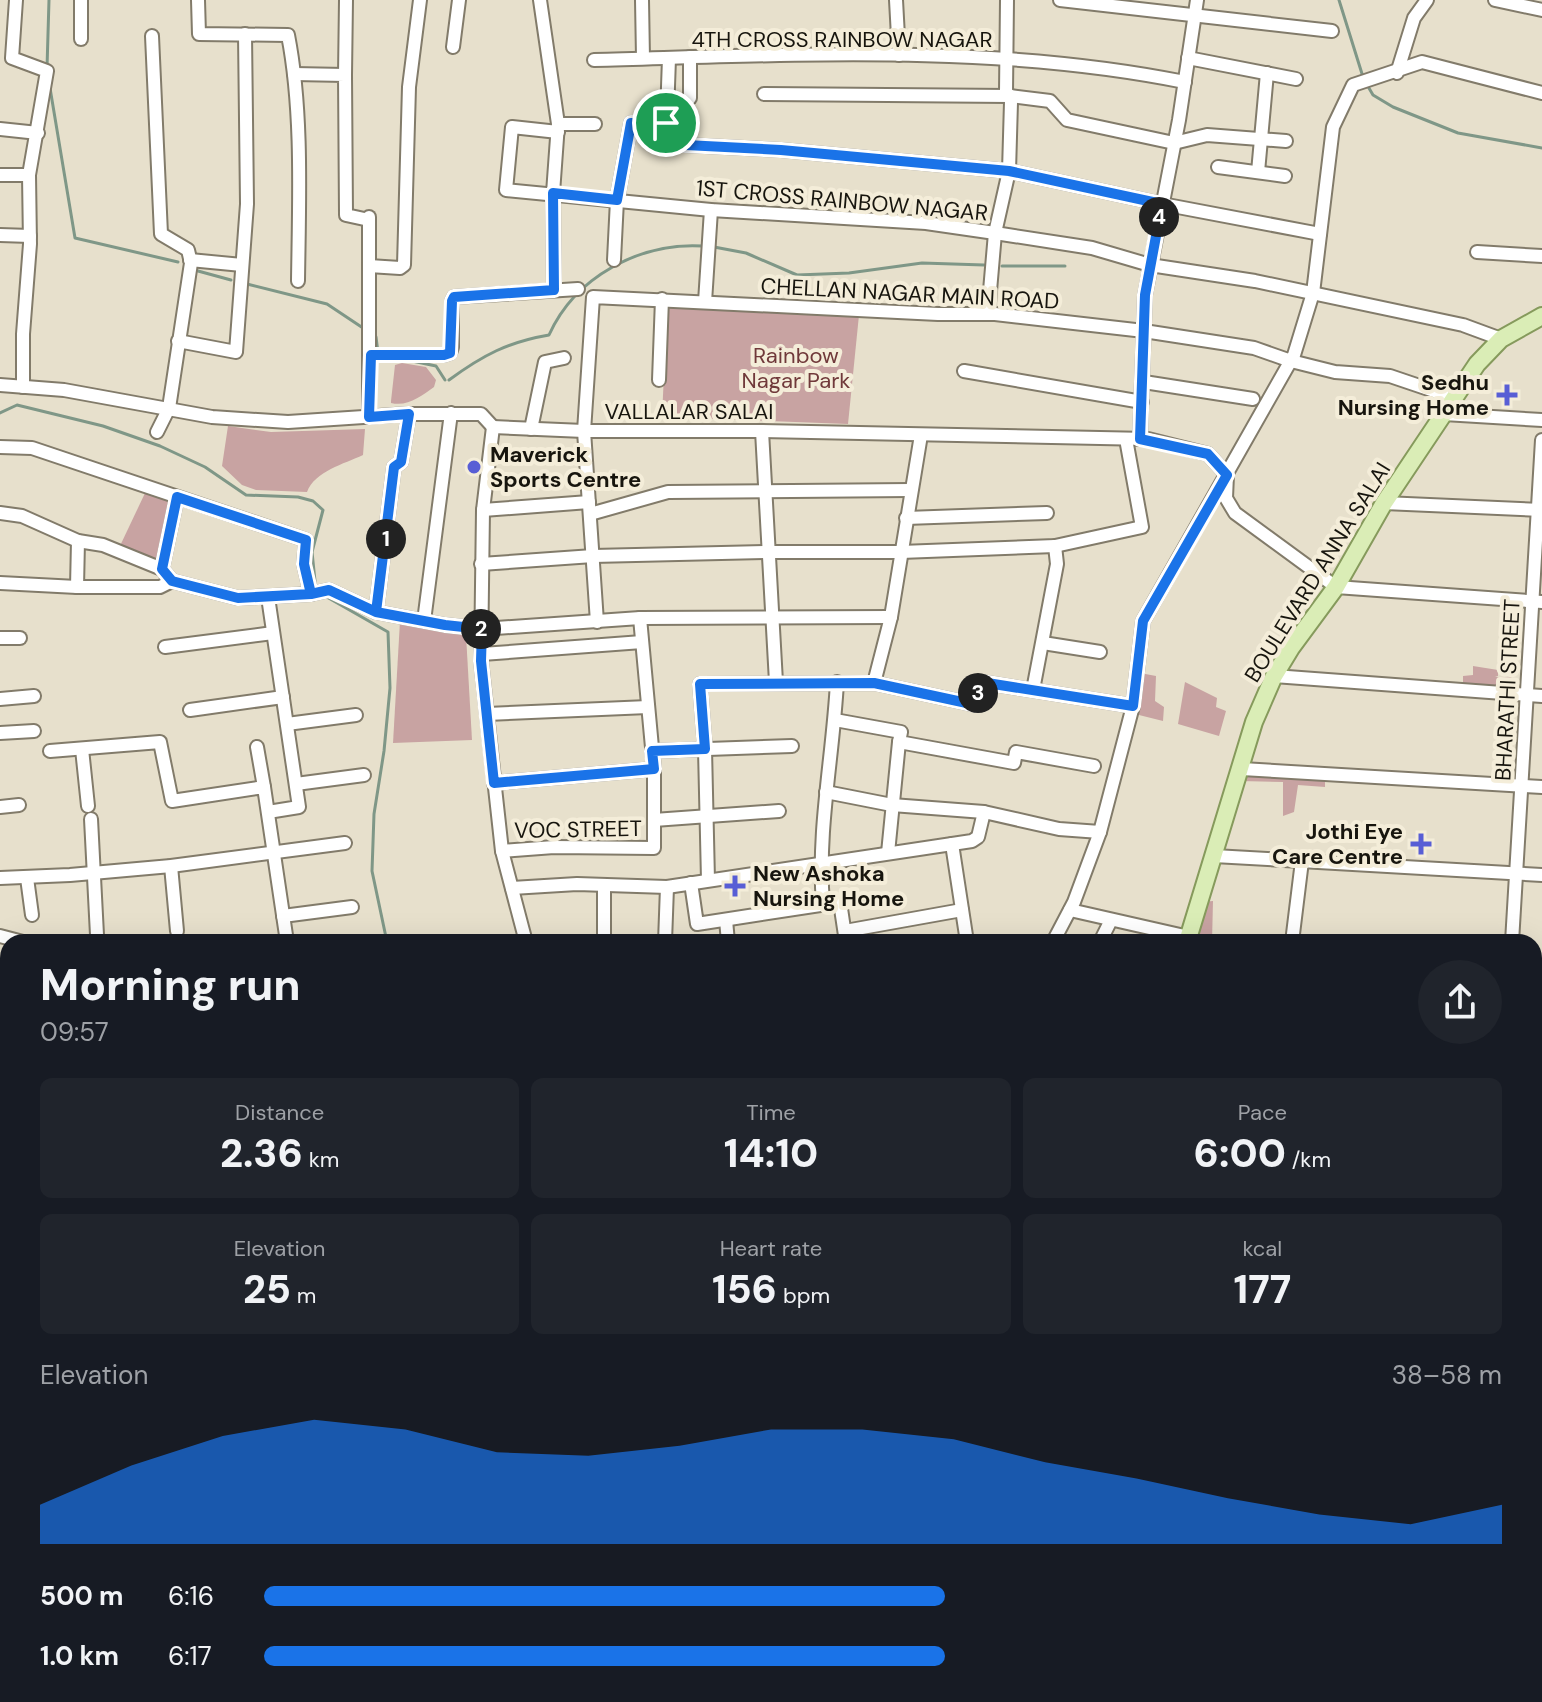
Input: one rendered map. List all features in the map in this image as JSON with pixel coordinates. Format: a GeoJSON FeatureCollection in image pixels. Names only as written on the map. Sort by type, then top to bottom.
{"type":"FeatureCollection","features":[{"type":"Feature","properties":{"kind":"main road","name":"BOULEVARD ANNA SALAI"},"geometry":{"type":"LineString","coordinates":[[1190,934],[1254,722],[1274,676],[1336,587],[1384,503],[1477,364],[1501,339],[1542,316]]}},
{"type":"Feature","properties":{"kind":"street"},"geometry":{"type":"LineString","coordinates":[[16,0],[7,36],[12,58],[47,71],[29,175],[30,236],[23,334],[23,387]]}},
{"type":"Feature","properties":{"kind":"street"},"geometry":{"type":"LineString","coordinates":[[81,0],[81,39]]}},
{"type":"Feature","properties":{"kind":"street"},"geometry":{"type":"LineString","coordinates":[[198,0],[199,34],[288,35],[294,74],[299,198],[298,281]]}},
{"type":"Feature","properties":{"kind":"street"},"geometry":{"type":"LineString","coordinates":[[346,0],[346,215],[369,219],[369,417]]}},
{"type":"Feature","properties":{"kind":"street"},"geometry":{"type":"LineString","coordinates":[[369,266],[400,268],[404,265],[409,87],[420,0]]}},
{"type":"Feature","properties":{"kind":"street"},"geometry":{"type":"LineString","coordinates":[[453,47],[459,0]]}},
{"type":"Feature","properties":{"kind":"street"},"geometry":{"type":"LineString","coordinates":[[540,0],[558,128],[553,193],[554,290]]}},
{"type":"Feature","properties":{"kind":"street"},"geometry":{"type":"LineString","coordinates":[[642,0],[643,58]]}},
{"type":"Feature","properties":{"kind":"street"},"geometry":{"type":"LineString","coordinates":[[896,0],[899,55]]}},
{"type":"Feature","properties":{"kind":"street"},"geometry":{"type":"LineString","coordinates":[[988,314],[995,233],[1009,171],[1010,96],[1006,92],[1005,60],[1007,0]]}},
{"type":"Feature","properties":{"kind":"street"},"geometry":{"type":"LineString","coordinates":[[1060,0],[1332,31]]}},
{"type":"Feature","properties":{"kind":"street"},"geometry":{"type":"LineString","coordinates":[[1140,439],[1145,295],[1185,82],[1197,0]]}},
{"type":"Feature","properties":{"kind":"street"},"geometry":{"type":"LineString","coordinates":[[1397,73],[1414,18],[1427,0]]}},
{"type":"Feature","properties":{"kind":"street"},"geometry":{"type":"LineString","coordinates":[[1495,0],[1542,10]]}},
{"type":"Feature","properties":{"kind":"street"},"geometry":{"type":"LineString","coordinates":[[178,341],[236,352],[247,204],[245,34]]}},
{"type":"Feature","properties":{"kind":"street"},"geometry":{"type":"LineString","coordinates":[[152,36],[161,234],[188,250],[190,260],[169,408],[157,432]]}},
{"type":"Feature","properties":{"kind":"street","name":"4TH CROSS RAINBOW NAGAR"},"geometry":{"type":"LineString","coordinates":[[594,60],[899,55],[1126,70],[1185,82]]}},
{"type":"Feature","properties":{"kind":"street"},"geometry":{"type":"LineString","coordinates":[[690,57],[690,98]]}},
{"type":"Feature","properties":{"kind":"street"},"geometry":{"type":"LineString","coordinates":[[669,58],[666,144],[810,152],[1009,171],[1320,234]]}},
{"type":"Feature","properties":{"kind":"street"},"geometry":{"type":"LineString","coordinates":[[1188,58],[1296,79]]}},
{"type":"Feature","properties":{"kind":"street"},"geometry":{"type":"LineString","coordinates":[[1057,934],[1070,910],[1100,832],[1133,706],[1143,621],[1291,361],[1313,293],[1333,127],[1353,85],[1397,73],[1422,62],[1542,93]]}},
{"type":"Feature","properties":{"kind":"street"},"geometry":{"type":"LineString","coordinates":[[1258,172],[1267,73]]}},
{"type":"Feature","properties":{"kind":"street"},"geometry":{"type":"LineString","coordinates":[[294,74],[345,75]]}},
{"type":"Feature","properties":{"kind":"street"},"geometry":{"type":"LineString","coordinates":[[764,94],[1010,96],[1050,101],[1067,120],[1174,143],[1207,135],[1286,141]]}},
{"type":"Feature","properties":{"kind":"street"},"geometry":{"type":"LineString","coordinates":[[614,260],[617,200],[631,123],[666,123]]}},
{"type":"Feature","properties":{"kind":"street"},"geometry":{"type":"LineString","coordinates":[[558,128],[595,124]]}},
{"type":"Feature","properties":{"kind":"street","name":"1ST CROSS RAINBOW NAGAR"},"geometry":{"type":"LineString","coordinates":[[558,128],[512,127],[506,190],[711,210],[926,223],[995,233],[1092,248],[1150,265],[1313,293],[1463,325],[1501,339]]}},
{"type":"Feature","properties":{"kind":"street"},"geometry":{"type":"LineString","coordinates":[[0,129],[38,133]]}},
{"type":"Feature","properties":{"kind":"street"},"geometry":{"type":"LineString","coordinates":[[1218,167],[1285,176]]}},
{"type":"Feature","properties":{"kind":"street"},"geometry":{"type":"LineString","coordinates":[[0,175],[29,175]]}},
{"type":"Feature","properties":{"kind":"street"},"geometry":{"type":"LineString","coordinates":[[705,302],[711,210]]}},
{"type":"Feature","properties":{"kind":"street"},"geometry":{"type":"LineString","coordinates":[[0,235],[30,236]]}},
{"type":"Feature","properties":{"kind":"street"},"geometry":{"type":"LineString","coordinates":[[1477,252],[1542,256]]}},
{"type":"Feature","properties":{"kind":"street"},"geometry":{"type":"LineString","coordinates":[[190,260],[242,265]]}},
{"type":"Feature","properties":{"kind":"street"},"geometry":{"type":"LineString","coordinates":[[371,355],[450,353],[454,297],[578,289]]}},
{"type":"Feature","properties":{"kind":"street","name":"CHELLAN NAGAR MAIN ROAD"},"geometry":{"type":"LineString","coordinates":[[584,431],[593,297],[988,314],[1144,331],[1254,348],[1335,372],[1390,376],[1455,398]]}},
{"type":"Feature","properties":{"kind":"street"},"geometry":{"type":"LineString","coordinates":[[659,380],[662,299]]}},
{"type":"Feature","properties":{"kind":"street"},"geometry":{"type":"LineString","coordinates":[[531,429],[545,362],[564,358]]}},
{"type":"Feature","properties":{"kind":"street"},"geometry":{"type":"LineString","coordinates":[[964,371],[1142,402]]}},
{"type":"Feature","properties":{"kind":"street"},"geometry":{"type":"LineString","coordinates":[[1144,382],[1253,399]]}},
{"type":"Feature","properties":{"kind":"street","name":"VALLALAR SALAI"},"geometry":{"type":"LineString","coordinates":[[0,385],[64,390],[212,417],[288,422],[451,413],[481,414],[493,427],[531,429],[1140,439],[1208,454],[1227,475]]}},
{"type":"Feature","properties":{"kind":"street"},"geometry":{"type":"LineString","coordinates":[[424,621],[451,413]]}},
{"type":"Feature","properties":{"kind":"street"},"geometry":{"type":"LineString","coordinates":[[376,612],[394,467],[401,462],[409,414]]}},
{"type":"Feature","properties":{"kind":"street"},"geometry":{"type":"LineString","coordinates":[[1444,414],[1542,420]]}},
{"type":"Feature","properties":{"kind":"street"},"geometry":{"type":"LineString","coordinates":[[493,427],[483,510],[482,654],[502,851],[524,934]]}},
{"type":"Feature","properties":{"kind":"street"},"geometry":{"type":"LineString","coordinates":[[584,431],[597,622]]}},
{"type":"Feature","properties":{"kind":"street"},"geometry":{"type":"LineString","coordinates":[[762,431],[776,682]]}},
{"type":"Feature","properties":{"kind":"street"},"geometry":{"type":"LineString","coordinates":[[874,683],[891,617],[921,435]]}},
{"type":"Feature","properties":{"kind":"street"},"geometry":{"type":"LineString","coordinates":[[481,564],[593,556],[901,552],[1055,546],[1142,527],[1126,439]]}},
{"type":"Feature","properties":{"kind":"street","name":"BHARATHI STREET"},"geometry":{"type":"LineString","coordinates":[[1512,934],[1527,695],[1537,602],[1542,440]]}},
{"type":"Feature","properties":{"kind":"street"},"geometry":{"type":"LineString","coordinates":[[0,447],[32,448],[306,540],[304,564],[311,594]]}},
{"type":"Feature","properties":{"kind":"street"},"geometry":{"type":"LineString","coordinates":[[1227,475],[1226,498],[1235,513],[1336,587],[1537,602]]}},
{"type":"Feature","properties":{"kind":"street"},"geometry":{"type":"LineString","coordinates":[[483,510],[589,508],[668,492],[911,490]]}},
{"type":"Feature","properties":{"kind":"street"},"geometry":{"type":"LineString","coordinates":[[162,569],[177,497]]}},
{"type":"Feature","properties":{"kind":"street"},"geometry":{"type":"LineString","coordinates":[[1384,503],[1540,510]]}},
{"type":"Feature","properties":{"kind":"street"},"geometry":{"type":"LineString","coordinates":[[0,513],[22,516],[78,541],[103,545],[162,569],[172,581],[238,598],[311,594],[329,590],[376,612],[482,629],[640,618],[891,617]]}},
{"type":"Feature","properties":{"kind":"street"},"geometry":{"type":"LineString","coordinates":[[906,518],[1047,513]]}},
{"type":"Feature","properties":{"kind":"street"},"geometry":{"type":"LineString","coordinates":[[77,587],[78,541]]}},
{"type":"Feature","properties":{"kind":"street"},"geometry":{"type":"LineString","coordinates":[[1033,690],[1057,564],[1055,546]]}},
{"type":"Feature","properties":{"kind":"street"},"geometry":{"type":"LineString","coordinates":[[0,583],[160,587],[172,581]]}},
{"type":"Feature","properties":{"kind":"street"},"geometry":{"type":"LineString","coordinates":[[268,597],[299,807],[268,812]]}},
{"type":"Feature","properties":{"kind":"street"},"geometry":{"type":"LineString","coordinates":[[640,618],[654,769],[654,820],[779,811]]}},
{"type":"Feature","properties":{"kind":"street"},"geometry":{"type":"LineString","coordinates":[[165,647],[273,633]]}},
{"type":"Feature","properties":{"kind":"street"},"geometry":{"type":"LineString","coordinates":[[0,638],[20,638]]}},
{"type":"Feature","properties":{"kind":"street"},"geometry":{"type":"LineString","coordinates":[[482,654],[642,642]]}},
{"type":"Feature","properties":{"kind":"street"},"geometry":{"type":"LineString","coordinates":[[1043,643],[1100,652]]}},
{"type":"Feature","properties":{"kind":"street"},"geometry":{"type":"LineString","coordinates":[[1274,676],[1542,696]]}},
{"type":"Feature","properties":{"kind":"street"},"geometry":{"type":"LineString","coordinates":[[823,904],[820,863],[837,682]]}},
{"type":"Feature","properties":{"kind":"street"},"geometry":{"type":"LineString","coordinates":[[708,880],[700,684],[874,683],[976,705],[981,682],[1133,706]]}},
{"type":"Feature","properties":{"kind":"street"},"geometry":{"type":"LineString","coordinates":[[0,699],[34,696]]}},
{"type":"Feature","properties":{"kind":"street"},"geometry":{"type":"LineString","coordinates":[[190,710],[283,697]]}},
{"type":"Feature","properties":{"kind":"street"},"geometry":{"type":"LineString","coordinates":[[487,714],[648,707]]}},
{"type":"Feature","properties":{"kind":"street"},"geometry":{"type":"LineString","coordinates":[[287,724],[356,715]]}},
{"type":"Feature","properties":{"kind":"street"},"geometry":{"type":"LineString","coordinates":[[835,720],[901,732],[888,853]]}},
{"type":"Feature","properties":{"kind":"street"},"geometry":{"type":"LineString","coordinates":[[0,733],[34,731]]}},
{"type":"Feature","properties":{"kind":"street"},"geometry":{"type":"LineString","coordinates":[[50,751],[160,742],[172,801],[264,787]]}},
{"type":"Feature","properties":{"kind":"street"},"geometry":{"type":"LineString","coordinates":[[899,742],[1014,763],[1016,752],[1094,766]]}},
{"type":"Feature","properties":{"kind":"street"},"geometry":{"type":"LineString","coordinates":[[652,751],[792,746]]}},
{"type":"Feature","properties":{"kind":"street"},"geometry":{"type":"LineString","coordinates":[[257,747],[286,934]]}},
{"type":"Feature","properties":{"kind":"street"},"geometry":{"type":"LineString","coordinates":[[82,749],[90,812],[97,934]]}},
{"type":"Feature","properties":{"kind":"street"},"geometry":{"type":"LineString","coordinates":[[494,783],[654,769]]}},
{"type":"Feature","properties":{"kind":"street"},"geometry":{"type":"LineString","coordinates":[[1242,769],[1542,787]]}},
{"type":"Feature","properties":{"kind":"street"},"geometry":{"type":"LineString","coordinates":[[296,784],[364,775]]}},
{"type":"Feature","properties":{"kind":"street"},"geometry":{"type":"LineString","coordinates":[[826,792],[892,805],[984,812],[1059,829],[1100,832]]}},
{"type":"Feature","properties":{"kind":"street"},"geometry":{"type":"LineString","coordinates":[[0,807],[19,805]]}},
{"type":"Feature","properties":{"kind":"street"},"geometry":{"type":"LineString","coordinates":[[512,888],[604,885],[667,887],[952,844],[976,840],[984,812]]}},
{"type":"Feature","properties":{"kind":"street","name":"VOC STREET"},"geometry":{"type":"LineString","coordinates":[[502,851],[554,847],[654,848],[654,820]]}},
{"type":"Feature","properties":{"kind":"street"},"geometry":{"type":"LineString","coordinates":[[0,878],[171,866],[345,843]]}},
{"type":"Feature","properties":{"kind":"street"},"geometry":{"type":"LineString","coordinates":[[952,844],[966,934]]}},
{"type":"Feature","properties":{"kind":"street"},"geometry":{"type":"LineString","coordinates":[[1214,856],[1542,875]]}},
{"type":"Feature","properties":{"kind":"street"},"geometry":{"type":"LineString","coordinates":[[1293,934],[1302,861]]}},
{"type":"Feature","properties":{"kind":"street"},"geometry":{"type":"LineString","coordinates":[[171,866],[177,931]]}},
{"type":"Feature","properties":{"kind":"street"},"geometry":{"type":"LineString","coordinates":[[27,878],[32,915]]}},
{"type":"Feature","properties":{"kind":"street"},"geometry":{"type":"LineString","coordinates":[[691,883],[697,924],[840,902],[845,934]]}},
{"type":"Feature","properties":{"kind":"street"},"geometry":{"type":"LineString","coordinates":[[604,885],[604,934]]}},
{"type":"Feature","properties":{"kind":"street"},"geometry":{"type":"LineString","coordinates":[[665,934],[667,887]]}},
{"type":"Feature","properties":{"kind":"street"},"geometry":{"type":"LineString","coordinates":[[283,916],[352,907]]}},
{"type":"Feature","properties":{"kind":"street"},"geometry":{"type":"LineString","coordinates":[[858,934],[962,910]]}},
{"type":"Feature","properties":{"kind":"street"},"geometry":{"type":"LineString","coordinates":[[1070,910],[1168,934]]}},
{"type":"Feature","properties":{"kind":"street"},"geometry":{"type":"LineString","coordinates":[[726,920],[727,934]]}},
{"type":"Feature","properties":{"kind":"street"},"geometry":{"type":"LineString","coordinates":[[1104,934],[1111,920]]}},
{"type":"Feature","properties":{"kind":"green space","name":"Rainbow Nagar Park"},"geometry":{"type":"Polygon","coordinates":[[[667,308],[859,315],[848,424],[662,417],[667,308]]]}},
{"type":"Feature","properties":{"kind":"green space"},"geometry":{"type":"Polygon","coordinates":[[[402,363],[426,367],[436,380],[434,387],[414,400],[391,403],[395,365],[402,363]]]}},
{"type":"Feature","properties":{"kind":"green space"},"geometry":{"type":"Polygon","coordinates":[[[228,426],[271,432],[365,429],[363,455],[323,473],[307,492],[256,490],[242,485],[222,466],[228,426]]]}},
{"type":"Feature","properties":{"kind":"green space"},"geometry":{"type":"Polygon","coordinates":[[[146,491],[171,501],[159,562],[119,548],[146,491]]]}},
{"type":"Feature","properties":{"kind":"green space"},"geometry":{"type":"Polygon","coordinates":[[[400,621],[466,635],[472,740],[393,743],[400,621]]]}},
{"type":"Feature","properties":{"kind":"green space"},"geometry":{"type":"Polygon","coordinates":[[[1473,666],[1498,670],[1495,677],[1511,677],[1517,683],[1516,693],[1463,689],[1463,676],[1473,675],[1473,666]]]}},
{"type":"Feature","properties":{"kind":"green space"},"geometry":{"type":"Polygon","coordinates":[[[1140,673],[1156,676],[1155,701],[1164,707],[1163,721],[1135,714],[1140,673]]]}},
{"type":"Feature","properties":{"kind":"green space"},"geometry":{"type":"Polygon","coordinates":[[[1185,682],[1217,698],[1216,707],[1226,711],[1219,736],[1178,724],[1185,682]]]}},
{"type":"Feature","properties":{"kind":"green space"},"geometry":{"type":"Polygon","coordinates":[[[1243,770],[1329,775],[1329,781],[1325,781],[1325,787],[1298,785],[1294,812],[1283,816],[1283,782],[1240,781],[1243,770]]]}},
{"type":"Feature","properties":{"kind":"green space"},"geometry":{"type":"Polygon","coordinates":[[[1213,901],[1212,934],[1191,934],[1201,902],[1213,901]]]}},
{"type":"Feature","properties":{"kind":"waterway"},"geometry":{"type":"LineString","coordinates":[[47,68],[49,0]]}},
{"type":"Feature","properties":{"kind":"waterway"},"geometry":{"type":"LineString","coordinates":[[1339,0],[1363,77]]}},
{"type":"Feature","properties":{"kind":"waterway"},"geometry":{"type":"LineString","coordinates":[[1366,83],[1373,95],[1393,107],[1458,133],[1542,148]]}},
{"type":"Feature","properties":{"kind":"waterway"},"geometry":{"type":"LineString","coordinates":[[50,88],[75,238],[178,262]]}},
{"type":"Feature","properties":{"kind":"waterway"},"geometry":{"type":"LineString","coordinates":[[449,380],[496,351],[549,335],[560,314],[575,296],[612,267],[656,250],[703,246]]}},
{"type":"Feature","properties":{"kind":"waterway"},"geometry":{"type":"LineString","coordinates":[[714,247],[746,253],[797,275],[849,273],[922,263],[984,265]]}},
{"type":"Feature","properties":{"kind":"waterway"},"geometry":{"type":"LineString","coordinates":[[1002,266],[1065,266]]}},
{"type":"Feature","properties":{"kind":"waterway"},"geometry":{"type":"LineString","coordinates":[[198,271],[231,280]]}},
{"type":"Feature","properties":{"kind":"waterway"},"geometry":{"type":"LineString","coordinates":[[247,284],[327,304],[363,328]]}},
{"type":"Feature","properties":{"kind":"waterway"},"geometry":{"type":"LineString","coordinates":[[376,337],[378,353]]}},
{"type":"Feature","properties":{"kind":"waterway"},"geometry":{"type":"LineString","coordinates":[[412,361],[436,366],[445,380]]}},
{"type":"Feature","properties":{"kind":"waterway"},"geometry":{"type":"LineString","coordinates":[[0,413],[17,405],[103,426],[160,446],[205,467],[246,495],[298,497],[313,501],[323,510],[312,552],[315,581]]}},
{"type":"Feature","properties":{"kind":"waterway"},"geometry":{"type":"LineString","coordinates":[[325,596],[388,632],[390,688],[374,814],[372,871],[385,934]]}},
{"type":"Feature","properties":{"kind":"place","name":"Sedhu Nursing Home"},"geometry":{"type":"Point","coordinates":[1507,395]}},
{"type":"Feature","properties":{"kind":"place","name":"Maverick Sports Centre"},"geometry":{"type":"Point","coordinates":[474,467]}},
{"type":"Feature","properties":{"kind":"place","name":"Jothi Eye Care Centre"},"geometry":{"type":"Point","coordinates":[1421,844]}},
{"type":"Feature","properties":{"kind":"place","name":"New Ashoka Nursing Home"},"geometry":{"type":"Point","coordinates":[735,886]}},
{"type":"Feature","properties":{"kind":"route"},"geometry":{"type":"LineString","coordinates":[[666,123],[631,123],[617,200],[553,193],[554,290],[454,297],[450,353],[371,355],[369,417],[409,414],[401,462],[394,467],[376,612],[329,590],[311,594],[238,598],[205,592],[172,581],[162,569],[177,497],[306,540],[304,564],[311,594],[329,590],[376,612],[482,629],[481,661],[494,783],[654,769],[652,751],[705,749],[700,684],[874,683],[976,705],[981,682],[1133,706],[1143,621],[1227,475],[1208,454],[1140,439],[1145,295],[1162,204],[1009,171],[781,150],[666,144],[666,123]]}}]}
